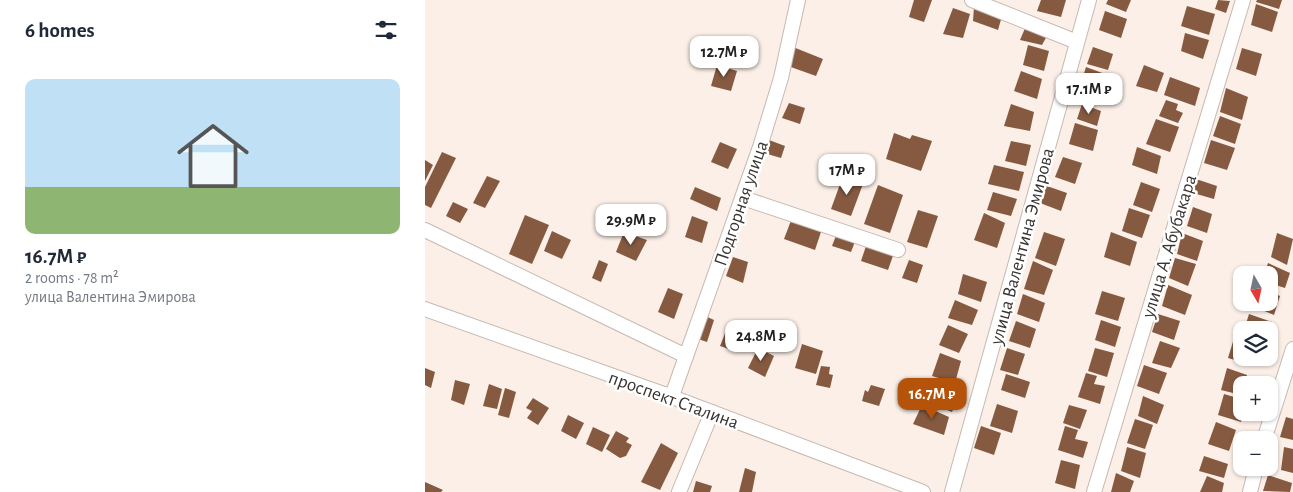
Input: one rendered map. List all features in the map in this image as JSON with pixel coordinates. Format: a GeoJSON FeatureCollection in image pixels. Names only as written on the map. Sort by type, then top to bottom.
{"type":"FeatureCollection","features":[{"type":"Feature","properties":{"kind":"street","name":"Подгорная улица"},"geometry":{"type":"LineString","coordinates":[[665,394],[672,396],[743,198],[781,78],[798,0]]}},
{"type":"Feature","properties":{"kind":"street"},"geometry":{"type":"LineString","coordinates":[[972,0],[1077,42]]}},
{"type":"Feature","properties":{"kind":"street","name":"улица Валентина Эмирова"},"geometry":{"type":"LineString","coordinates":[[952,492],[1089,0]]}},
{"type":"Feature","properties":{"kind":"street","name":"улица А. Абубакара"},"geometry":{"type":"LineString","coordinates":[[1094,492],[1243,0]]}},
{"type":"Feature","properties":{"kind":"street"},"geometry":{"type":"LineString","coordinates":[[743,198],[898,250]]}},
{"type":"Feature","properties":{"kind":"street"},"geometry":{"type":"LineString","coordinates":[[425,230],[686,356]]}},
{"type":"Feature","properties":{"kind":"street","name":"проспект Сталина"},"geometry":{"type":"LineString","coordinates":[[425,308],[665,394],[923,492]]}},
{"type":"Feature","properties":{"kind":"street"},"geometry":{"type":"LineString","coordinates":[[1267,431],[1293,349]]}},
{"type":"Feature","properties":{"kind":"street"},"geometry":{"type":"LineString","coordinates":[[679,492],[712,412]]}},
{"type":"Feature","properties":{"kind":"street"},"geometry":{"type":"LineString","coordinates":[[1250,492],[1254,476]]}},
{"type":"Feature","properties":{"kind":"building"},"geometry":{"type":"Polygon","coordinates":[[[914,0],[932,0],[924,22],[909,17],[914,0]]]}},
{"type":"Feature","properties":{"kind":"building"},"geometry":{"type":"Polygon","coordinates":[[[1041,0],[1066,0],[1061,17],[1037,11],[1041,0]]]}},
{"type":"Feature","properties":{"kind":"building"},"geometry":{"type":"Polygon","coordinates":[[[1108,0],[1131,0],[1126,12],[1106,4],[1108,0]]]}},
{"type":"Feature","properties":{"kind":"building"},"geometry":{"type":"Polygon","coordinates":[[[1218,0],[1230,1],[1226,13],[1215,9],[1218,0]]]}},
{"type":"Feature","properties":{"kind":"building"},"geometry":{"type":"Polygon","coordinates":[[[1257,0],[1282,0],[1279,9],[1256,2],[1257,0]]]}},
{"type":"Feature","properties":{"kind":"building"},"geometry":{"type":"Polygon","coordinates":[[[1256,4],[1278,12],[1272,32],[1251,25],[1256,4]]]}},
{"type":"Feature","properties":{"kind":"building"},"geometry":{"type":"Polygon","coordinates":[[[1187,6],[1215,14],[1209,35],[1181,26],[1187,6]]]}},
{"type":"Feature","properties":{"kind":"building"},"geometry":{"type":"Polygon","coordinates":[[[974,7],[1002,16],[998,30],[973,21],[974,7]]]}},
{"type":"Feature","properties":{"kind":"building"},"geometry":{"type":"Polygon","coordinates":[[[953,8],[970,14],[963,38],[943,34],[953,8]]]}},
{"type":"Feature","properties":{"kind":"building"},"geometry":{"type":"Polygon","coordinates":[[[1105,11],[1127,19],[1121,38],[1099,30],[1105,11]]]}},
{"type":"Feature","properties":{"kind":"building"},"geometry":{"type":"Polygon","coordinates":[[[1026,26],[1048,34],[1042,45],[1020,40],[1026,26]]]}},
{"type":"Feature","properties":{"kind":"building"},"geometry":{"type":"Polygon","coordinates":[[[1185,33],[1209,40],[1203,59],[1181,51],[1185,33]]]}},
{"type":"Feature","properties":{"kind":"building"},"geometry":{"type":"Polygon","coordinates":[[[1028,45],[1049,51],[1044,71],[1023,65],[1028,45]]]}},
{"type":"Feature","properties":{"kind":"building"},"geometry":{"type":"Polygon","coordinates":[[[793,47],[823,59],[816,76],[788,66],[793,47]]]}},
{"type":"Feature","properties":{"kind":"building"},"geometry":{"type":"Polygon","coordinates":[[[1093,47],[1113,54],[1108,70],[1087,64],[1093,47]]]}},
{"type":"Feature","properties":{"kind":"building"},"geometry":{"type":"Polygon","coordinates":[[[1242,48],[1262,54],[1256,76],[1236,69],[1242,48]]]}},
{"type":"Feature","properties":{"kind":"building"},"geometry":{"type":"Polygon","coordinates":[[[717,65],[737,71],[731,91],[711,86],[717,65]]]}},
{"type":"Feature","properties":{"kind":"building"},"geometry":{"type":"Polygon","coordinates":[[[1144,65],[1164,73],[1157,92],[1136,86],[1144,65]]]}},
{"type":"Feature","properties":{"kind":"building"},"geometry":{"type":"Polygon","coordinates":[[[1086,67],[1105,74],[1098,93],[1080,86],[1086,67]]]}},
{"type":"Feature","properties":{"kind":"building"},"geometry":{"type":"Polygon","coordinates":[[[1021,71],[1042,79],[1037,99],[1014,91],[1021,71]]]}},
{"type":"Feature","properties":{"kind":"building"},"geometry":{"type":"Polygon","coordinates":[[[1170,77],[1200,88],[1195,106],[1164,95],[1170,77]]]}},
{"type":"Feature","properties":{"kind":"building"},"geometry":{"type":"Polygon","coordinates":[[[1226,88],[1248,97],[1242,120],[1220,112],[1226,88]]]}},
{"type":"Feature","properties":{"kind":"building"},"geometry":{"type":"Polygon","coordinates":[[[1166,100],[1178,104],[1176,110],[1183,113],[1178,123],[1159,116],[1166,100]]]}},
{"type":"Feature","properties":{"kind":"building"},"geometry":{"type":"Polygon","coordinates":[[[789,103],[805,108],[800,124],[782,118],[789,103]]]}},
{"type":"Feature","properties":{"kind":"building"},"geometry":{"type":"Polygon","coordinates":[[[1011,104],[1034,112],[1030,131],[1004,126],[1011,104]]]}},
{"type":"Feature","properties":{"kind":"building"},"geometry":{"type":"Polygon","coordinates":[[[1082,104],[1101,111],[1097,126],[1077,119],[1082,104]]]}},
{"type":"Feature","properties":{"kind":"building"},"geometry":{"type":"Polygon","coordinates":[[[1220,116],[1241,124],[1235,144],[1213,136],[1220,116]]]}},
{"type":"Feature","properties":{"kind":"building"},"geometry":{"type":"Polygon","coordinates":[[[1156,119],[1179,127],[1170,152],[1146,144],[1156,119]]]}},
{"type":"Feature","properties":{"kind":"building"},"geometry":{"type":"Polygon","coordinates":[[[1075,123],[1098,130],[1093,151],[1069,144],[1075,123]]]}},
{"type":"Feature","properties":{"kind":"building"},"geometry":{"type":"Polygon","coordinates":[[[894,133],[910,139],[912,135],[932,141],[921,171],[886,159],[894,133]]]}},
{"type":"Feature","properties":{"kind":"building"},"geometry":{"type":"Polygon","coordinates":[[[769,140],[785,146],[781,158],[764,153],[769,140]]]}},
{"type":"Feature","properties":{"kind":"building"},"geometry":{"type":"Polygon","coordinates":[[[1211,140],[1235,148],[1227,170],[1204,163],[1211,140]]]}},
{"type":"Feature","properties":{"kind":"building"},"geometry":{"type":"Polygon","coordinates":[[[1011,141],[1031,145],[1026,166],[1005,161],[1011,141]]]}},
{"type":"Feature","properties":{"kind":"building"},"geometry":{"type":"Polygon","coordinates":[[[720,142],[737,149],[728,169],[711,162],[720,142]]]}},
{"type":"Feature","properties":{"kind":"building"},"geometry":{"type":"Polygon","coordinates":[[[1137,147],[1161,156],[1157,174],[1132,165],[1137,147]]]}},
{"type":"Feature","properties":{"kind":"building"},"geometry":{"type":"Polygon","coordinates":[[[442,152],[456,158],[431,208],[425,205],[425,187],[442,152]]]}},
{"type":"Feature","properties":{"kind":"building"},"geometry":{"type":"Polygon","coordinates":[[[1063,157],[1082,163],[1075,184],[1055,177],[1063,157]]]}},
{"type":"Feature","properties":{"kind":"building"},"geometry":{"type":"Polygon","coordinates":[[[425,160],[433,165],[425,181],[425,160]]]}},
{"type":"Feature","properties":{"kind":"building"},"geometry":{"type":"Polygon","coordinates":[[[994,165],[1024,172],[1019,191],[988,184],[994,165]]]}},
{"type":"Feature","properties":{"kind":"building"},"geometry":{"type":"Polygon","coordinates":[[[487,176],[500,181],[485,208],[473,203],[487,176]]]}},
{"type":"Feature","properties":{"kind":"building"},"geometry":{"type":"Polygon","coordinates":[[[843,176],[863,184],[851,216],[831,209],[843,176]]]}},
{"type":"Feature","properties":{"kind":"building"},"geometry":{"type":"Polygon","coordinates":[[[1196,179],[1217,186],[1214,199],[1193,193],[1196,179]]]}},
{"type":"Feature","properties":{"kind":"building"},"geometry":{"type":"Polygon","coordinates":[[[1141,182],[1160,189],[1152,212],[1133,205],[1141,182]]]}},
{"type":"Feature","properties":{"kind":"building"},"geometry":{"type":"Polygon","coordinates":[[[878,185],[903,195],[890,233],[864,224],[878,185]]]}},
{"type":"Feature","properties":{"kind":"building"},"geometry":{"type":"Polygon","coordinates":[[[1044,185],[1067,193],[1061,211],[1040,203],[1044,185]]]}},
{"type":"Feature","properties":{"kind":"building"},"geometry":{"type":"Polygon","coordinates":[[[695,187],[721,198],[717,211],[690,199],[695,187]]]}},
{"type":"Feature","properties":{"kind":"building"},"geometry":{"type":"Polygon","coordinates":[[[993,192],[1017,199],[1011,216],[987,210],[993,192]]]}},
{"type":"Feature","properties":{"kind":"building"},"geometry":{"type":"Polygon","coordinates":[[[453,202],[468,209],[460,223],[446,216],[453,202]]]}},
{"type":"Feature","properties":{"kind":"building"},"geometry":{"type":"Polygon","coordinates":[[[1193,207],[1212,214],[1207,233],[1187,226],[1193,207]]]}},
{"type":"Feature","properties":{"kind":"building"},"geometry":{"type":"Polygon","coordinates":[[[1129,208],[1150,215],[1142,238],[1122,231],[1129,208]]]}},
{"type":"Feature","properties":{"kind":"building"},"geometry":{"type":"Polygon","coordinates":[[[918,210],[938,216],[927,248],[907,242],[918,210]]]}},
{"type":"Feature","properties":{"kind":"building"},"geometry":{"type":"Polygon","coordinates":[[[984,213],[1005,223],[997,248],[974,240],[984,213]]]}},
{"type":"Feature","properties":{"kind":"building"},"geometry":{"type":"Polygon","coordinates":[[[525,215],[549,225],[532,264],[509,254],[525,215]]]}},
{"type":"Feature","properties":{"kind":"building"},"geometry":{"type":"Polygon","coordinates":[[[692,216],[708,222],[702,243],[685,237],[692,216]]]}},
{"type":"Feature","properties":{"kind":"building"},"geometry":{"type":"Polygon","coordinates":[[[792,218],[822,229],[815,250],[784,239],[792,218]]]}},
{"type":"Feature","properties":{"kind":"building"},"geometry":{"type":"Polygon","coordinates":[[[552,231],[571,240],[562,259],[544,251],[552,231]]]}},
{"type":"Feature","properties":{"kind":"building"},"geometry":{"type":"Polygon","coordinates":[[[624,232],[647,240],[636,261],[616,252],[624,232]]]}},
{"type":"Feature","properties":{"kind":"building"},"geometry":{"type":"Polygon","coordinates":[[[1044,232],[1065,239],[1056,266],[1035,258],[1044,232]]]}},
{"type":"Feature","properties":{"kind":"building"},"geometry":{"type":"Polygon","coordinates":[[[1111,232],[1137,242],[1130,266],[1104,257],[1111,232]]]}},
{"type":"Feature","properties":{"kind":"building"},"geometry":{"type":"Polygon","coordinates":[[[837,233],[856,239],[851,252],[832,246],[837,233]]]}},
{"type":"Feature","properties":{"kind":"building"},"geometry":{"type":"Polygon","coordinates":[[[1182,233],[1203,241],[1197,261],[1177,254],[1182,233]]]}},
{"type":"Feature","properties":{"kind":"building"},"geometry":{"type":"Polygon","coordinates":[[[1277,233],[1293,239],[1287,265],[1271,257],[1277,233]]]}},
{"type":"Feature","properties":{"kind":"building"},"geometry":{"type":"Polygon","coordinates":[[[867,243],[894,253],[888,270],[861,261],[867,243]]]}},
{"type":"Feature","properties":{"kind":"building"},"geometry":{"type":"Polygon","coordinates":[[[733,257],[748,262],[743,283],[726,276],[733,257]]]}},
{"type":"Feature","properties":{"kind":"building"},"geometry":{"type":"Polygon","coordinates":[[[1175,258],[1196,264],[1188,286],[1169,278],[1175,258]]]}},
{"type":"Feature","properties":{"kind":"building"},"geometry":{"type":"Polygon","coordinates":[[[599,260],[608,264],[601,282],[592,278],[599,260]]]}},
{"type":"Feature","properties":{"kind":"building"},"geometry":{"type":"Polygon","coordinates":[[[909,260],[923,265],[917,283],[902,278],[909,260]]]}},
{"type":"Feature","properties":{"kind":"building"},"geometry":{"type":"Polygon","coordinates":[[[1033,261],[1053,270],[1044,295],[1024,289],[1033,261]]]}},
{"type":"Feature","properties":{"kind":"building"},"geometry":{"type":"Polygon","coordinates":[[[1278,268],[1290,273],[1285,288],[1278,286],[1278,268]]]}},
{"type":"Feature","properties":{"kind":"building"},"geometry":{"type":"Polygon","coordinates":[[[963,274],[987,282],[981,302],[958,294],[963,274]]]}},
{"type":"Feature","properties":{"kind":"building"},"geometry":{"type":"Polygon","coordinates":[[[1168,285],[1192,295],[1185,315],[1162,306],[1168,285]]]}},
{"type":"Feature","properties":{"kind":"building"},"geometry":{"type":"Polygon","coordinates":[[[668,288],[683,294],[674,319],[658,312],[668,288]]]}},
{"type":"Feature","properties":{"kind":"building"},"geometry":{"type":"Polygon","coordinates":[[[1102,291],[1125,298],[1118,321],[1095,314],[1102,291]]]}},
{"type":"Feature","properties":{"kind":"building"},"geometry":{"type":"Polygon","coordinates":[[[1023,294],[1045,303],[1039,322],[1017,314],[1023,294]]]}},
{"type":"Feature","properties":{"kind":"building"},"geometry":{"type":"Polygon","coordinates":[[[955,300],[978,310],[972,325],[948,318],[955,300]]]}},
{"type":"Feature","properties":{"kind":"building"},"geometry":{"type":"Polygon","coordinates":[[[1265,311],[1275,311],[1274,315],[1265,311]]]}},
{"type":"Feature","properties":{"kind":"building"},"geometry":{"type":"Polygon","coordinates":[[[1158,314],[1180,321],[1174,340],[1152,332],[1158,314]]]}},
{"type":"Feature","properties":{"kind":"building"},"geometry":{"type":"Polygon","coordinates":[[[1249,314],[1269,321],[1247,321],[1249,314]]]}},
{"type":"Feature","properties":{"kind":"building"},"geometry":{"type":"Polygon","coordinates":[[[703,315],[714,320],[707,342],[695,338],[703,315]]]}},
{"type":"Feature","properties":{"kind":"building"},"geometry":{"type":"Polygon","coordinates":[[[1101,320],[1121,327],[1115,347],[1095,340],[1101,320]]]}},
{"type":"Feature","properties":{"kind":"building"},"geometry":{"type":"Polygon","coordinates":[[[1016,321],[1036,329],[1030,348],[1009,341],[1016,321]]]}},
{"type":"Feature","properties":{"kind":"building"},"geometry":{"type":"Polygon","coordinates":[[[948,325],[968,334],[959,353],[939,345],[948,325]]]}},
{"type":"Feature","properties":{"kind":"building"},"geometry":{"type":"Polygon","coordinates":[[[728,326],[742,332],[735,351],[720,346],[728,326]]]}},
{"type":"Feature","properties":{"kind":"building"},"geometry":{"type":"Polygon","coordinates":[[[1160,341],[1180,348],[1171,368],[1152,363],[1160,341]]]}},
{"type":"Feature","properties":{"kind":"building"},"geometry":{"type":"Polygon","coordinates":[[[1233,342],[1233,360],[1228,358],[1233,342]]]}},
{"type":"Feature","properties":{"kind":"building"},"geometry":{"type":"Polygon","coordinates":[[[802,344],[823,351],[816,374],[795,368],[802,344]]]}},
{"type":"Feature","properties":{"kind":"building"},"geometry":{"type":"Polygon","coordinates":[[[758,348],[774,356],[765,377],[748,368],[758,348]]]}},
{"type":"Feature","properties":{"kind":"building"},"geometry":{"type":"Polygon","coordinates":[[[1007,348],[1025,354],[1018,375],[1000,370],[1007,348]]]}},
{"type":"Feature","properties":{"kind":"building"},"geometry":{"type":"Polygon","coordinates":[[[1095,348],[1114,353],[1107,377],[1088,371],[1095,348]]]}},
{"type":"Feature","properties":{"kind":"building"},"geometry":{"type":"Polygon","coordinates":[[[940,353],[961,361],[955,383],[932,376],[940,353]]]}},
{"type":"Feature","properties":{"kind":"building"},"geometry":{"type":"Polygon","coordinates":[[[1144,365],[1167,373],[1159,394],[1137,386],[1144,365]]]}},
{"type":"Feature","properties":{"kind":"building"},"geometry":{"type":"Polygon","coordinates":[[[821,366],[830,367],[829,374],[833,375],[830,388],[816,385],[821,366]]]}},
{"type":"Feature","properties":{"kind":"building"},"geometry":{"type":"Polygon","coordinates":[[[425,368],[435,372],[431,388],[425,385],[425,368]]]}},
{"type":"Feature","properties":{"kind":"building"},"geometry":{"type":"Polygon","coordinates":[[[1227,368],[1247,375],[1233,376],[1233,393],[1221,390],[1227,368]]]}},
{"type":"Feature","properties":{"kind":"building"},"geometry":{"type":"Polygon","coordinates":[[[1086,373],[1097,376],[1094,384],[1105,386],[1100,404],[1078,397],[1086,373]]]}},
{"type":"Feature","properties":{"kind":"building"},"geometry":{"type":"Polygon","coordinates":[[[1006,374],[1030,382],[1025,398],[1001,390],[1006,374]]]}},
{"type":"Feature","properties":{"kind":"building"},"geometry":{"type":"Polygon","coordinates":[[[455,380],[470,384],[464,405],[451,400],[455,380]]]}},
{"type":"Feature","properties":{"kind":"building"},"geometry":{"type":"Polygon","coordinates":[[[489,384],[502,389],[497,409],[483,406],[489,384]]]}},
{"type":"Feature","properties":{"kind":"building"},"geometry":{"type":"Polygon","coordinates":[[[871,385],[885,389],[879,406],[862,401],[865,390],[868,392],[871,385]]]}},
{"type":"Feature","properties":{"kind":"building"},"geometry":{"type":"Polygon","coordinates":[[[933,385],[958,397],[952,412],[927,402],[933,385]]]}},
{"type":"Feature","properties":{"kind":"building"},"geometry":{"type":"Polygon","coordinates":[[[505,388],[516,392],[509,418],[498,415],[505,388]]]}},
{"type":"Feature","properties":{"kind":"building"},"geometry":{"type":"Polygon","coordinates":[[[1224,394],[1233,397],[1233,420],[1218,415],[1224,394]]]}},
{"type":"Feature","properties":{"kind":"building"},"geometry":{"type":"Polygon","coordinates":[[[1143,396],[1164,405],[1157,424],[1138,416],[1143,396]]]}},
{"type":"Feature","properties":{"kind":"building"},"geometry":{"type":"Polygon","coordinates":[[[533,398],[549,408],[538,425],[527,418],[532,411],[526,408],[533,398]]]}},
{"type":"Feature","properties":{"kind":"building"},"geometry":{"type":"Polygon","coordinates":[[[997,404],[1018,411],[1012,433],[990,426],[997,404]]]}},
{"type":"Feature","properties":{"kind":"building"},"geometry":{"type":"Polygon","coordinates":[[[922,405],[949,417],[944,435],[913,424],[922,405]]]}},
{"type":"Feature","properties":{"kind":"building"},"geometry":{"type":"Polygon","coordinates":[[[1069,405],[1087,410],[1080,429],[1063,423],[1069,405]]]}},
{"type":"Feature","properties":{"kind":"building"},"geometry":{"type":"Polygon","coordinates":[[[568,415],[584,423],[576,439],[561,431],[568,415]]]}},
{"type":"Feature","properties":{"kind":"building"},"geometry":{"type":"Polygon","coordinates":[[[1286,417],[1293,419],[1293,440],[1280,437],[1286,417]]]}},
{"type":"Feature","properties":{"kind":"building"},"geometry":{"type":"Polygon","coordinates":[[[1135,419],[1153,425],[1145,449],[1127,443],[1135,419]]]}},
{"type":"Feature","properties":{"kind":"building"},"geometry":{"type":"Polygon","coordinates":[[[1216,422],[1236,430],[1233,431],[1233,439],[1229,451],[1208,444],[1216,422]]]}},
{"type":"Feature","properties":{"kind":"building"},"geometry":{"type":"Polygon","coordinates":[[[981,426],[1001,433],[994,455],[974,448],[981,426]]]}},
{"type":"Feature","properties":{"kind":"building"},"geometry":{"type":"Polygon","coordinates":[[[1065,426],[1078,430],[1075,439],[1088,442],[1083,458],[1058,450],[1065,426]]]}},
{"type":"Feature","properties":{"kind":"building"},"geometry":{"type":"Polygon","coordinates":[[[593,427],[610,435],[602,452],[586,444],[593,427]]]}},
{"type":"Feature","properties":{"kind":"building"},"geometry":{"type":"Polygon","coordinates":[[[616,431],[629,438],[626,442],[632,445],[626,456],[620,458],[606,449],[616,431]]]}},
{"type":"Feature","properties":{"kind":"building"},"geometry":{"type":"Polygon","coordinates":[[[661,443],[678,453],[660,490],[641,482],[661,443]]]}},
{"type":"Feature","properties":{"kind":"building"},"geometry":{"type":"Polygon","coordinates":[[[1127,447],[1146,453],[1140,478],[1121,471],[1127,447]]]}},
{"type":"Feature","properties":{"kind":"building"},"geometry":{"type":"Polygon","coordinates":[[[1284,447],[1293,449],[1293,473],[1281,470],[1284,447]]]}},
{"type":"Feature","properties":{"kind":"building"},"geometry":{"type":"Polygon","coordinates":[[[1204,456],[1228,464],[1224,478],[1199,471],[1204,456]]]}},
{"type":"Feature","properties":{"kind":"building"},"geometry":{"type":"Polygon","coordinates":[[[1061,460],[1080,465],[1075,489],[1055,483],[1061,460]]]}},
{"type":"Feature","properties":{"kind":"building"},"geometry":{"type":"Polygon","coordinates":[[[745,468],[756,472],[752,492],[739,492],[745,468]]]}},
{"type":"Feature","properties":{"kind":"building"},"geometry":{"type":"Polygon","coordinates":[[[1116,473],[1134,481],[1130,492],[1111,492],[1116,473]]]}},
{"type":"Feature","properties":{"kind":"building"},"geometry":{"type":"Polygon","coordinates":[[[1207,476],[1224,483],[1222,492],[1200,492],[1207,476]]]}},
{"type":"Feature","properties":{"kind":"building"},"geometry":{"type":"Polygon","coordinates":[[[1268,476],[1292,483],[1290,492],[1263,491],[1268,476]]]}},
{"type":"Feature","properties":{"kind":"building"},"geometry":{"type":"Polygon","coordinates":[[[696,481],[712,486],[710,492],[693,492],[696,481]]]}},
{"type":"Feature","properties":{"kind":"building"},"geometry":{"type":"Polygon","coordinates":[[[425,482],[443,490],[441,492],[425,492],[425,482]]]}}]}
